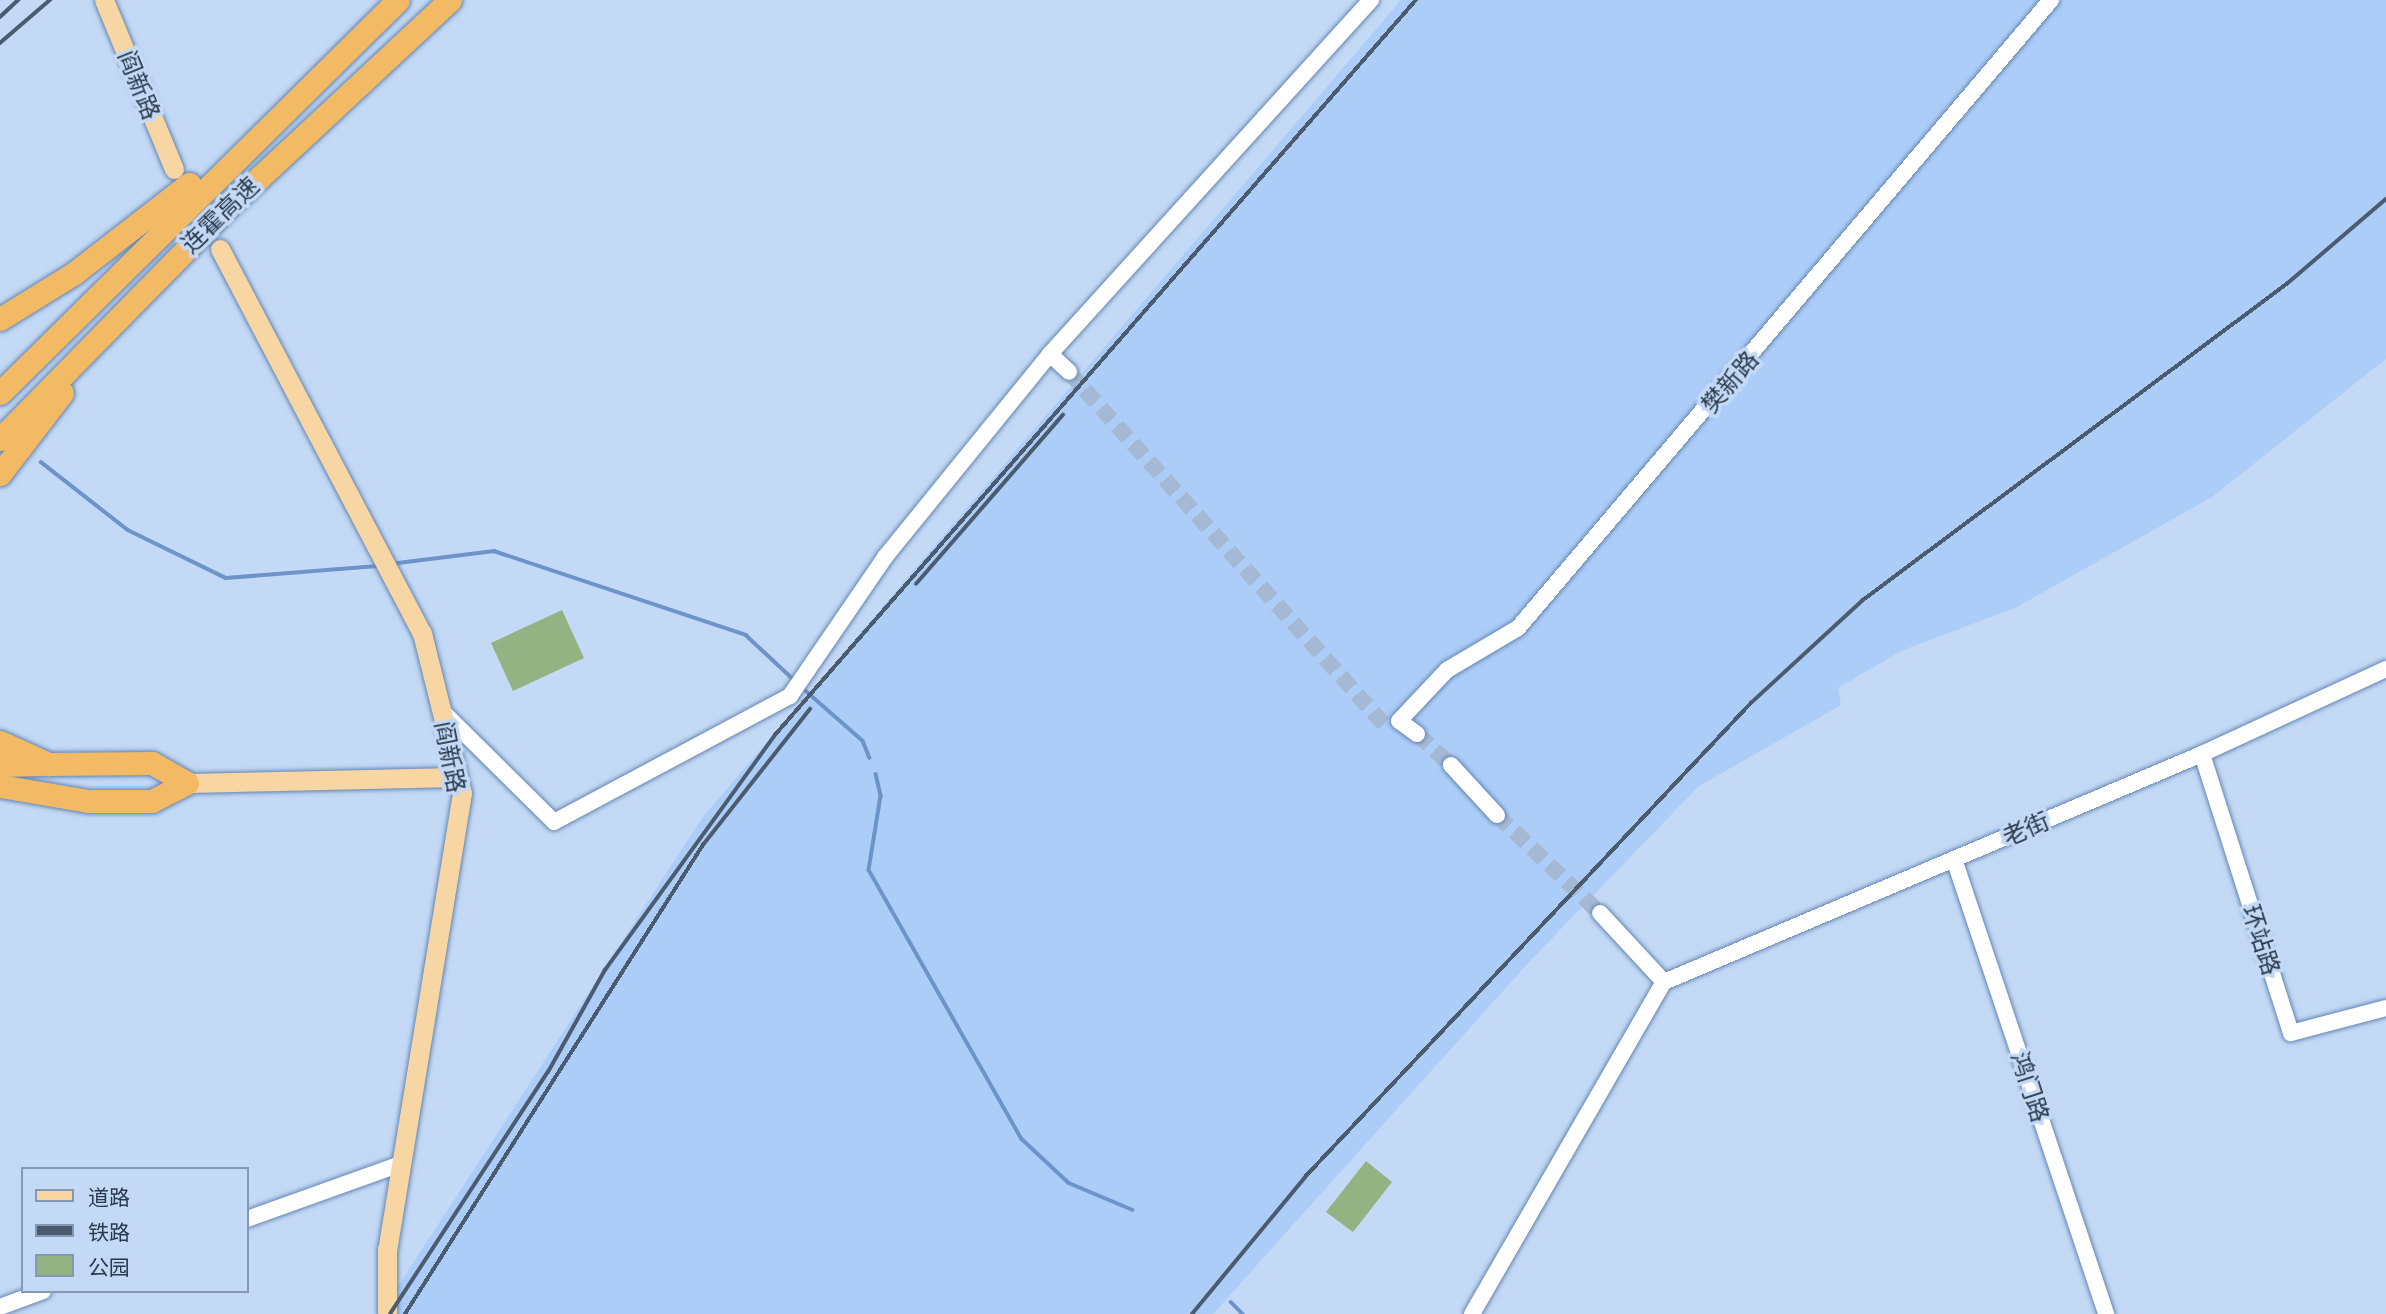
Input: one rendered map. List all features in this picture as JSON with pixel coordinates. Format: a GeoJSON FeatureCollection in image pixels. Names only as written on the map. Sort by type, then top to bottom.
{"type":"FeatureCollection","features":[{"type":"Feature","properties":{"kind":"highway","name":"连霍高速"},"geometry":{"type":"LineString","coordinates":[[0,393],[398,0]]}},
{"type":"Feature","properties":{"kind":"highway","name":"连霍高速"},"geometry":{"type":"LineString","coordinates":[[0,439],[129,304],[450,0]]}},
{"type":"Feature","properties":{"kind":"highway"},"geometry":{"type":"LineString","coordinates":[[0,319],[73,274],[280,114]]}},
{"type":"Feature","properties":{"kind":"highway"},"geometry":{"type":"LineString","coordinates":[[0,474],[129,304]]}},
{"type":"Feature","properties":{"kind":"highway"},"geometry":{"type":"LineString","coordinates":[[0,742],[49,764]]}},
{"type":"Feature","properties":{"kind":"highway"},"geometry":{"type":"LineString","coordinates":[[0,765],[152,763],[187,783]]}},
{"type":"Feature","properties":{"kind":"highway"},"geometry":{"type":"LineString","coordinates":[[0,786],[88,801],[152,801],[187,783]]}},
{"type":"Feature","properties":{"kind":"main road","name":"阎新路"},"geometry":{"type":"LineString","coordinates":[[104,0],[174,169]]}},
{"type":"Feature","properties":{"kind":"main road","name":"阎新路"},"geometry":{"type":"LineString","coordinates":[[220,249],[422,633],[461,793],[387,1249],[387,1311]]}},
{"type":"Feature","properties":{"kind":"main road"},"geometry":{"type":"LineString","coordinates":[[187,783],[458,778]]}},
{"type":"Feature","properties":{"kind":"street"},"geometry":{"type":"LineString","coordinates":[[441,710],[554,822],[790,696],[885,557],[1050,354],[1371,0]]}},
{"type":"Feature","properties":{"kind":"street","name":"樊新路"},"geometry":{"type":"LineString","coordinates":[[1417,734],[1392,723],[1447,670],[1518,628],[2052,0]]}},
{"type":"Feature","properties":{"kind":"street"},"geometry":{"type":"LineString","coordinates":[[1050,354],[1069,372]]}},
{"type":"Feature","properties":{"kind":"street","name":"老街"},"geometry":{"type":"LineString","coordinates":[[1664,982],[2202,754],[2386,669]]}},
{"type":"Feature","properties":{"kind":"street","name":"环站路"},"geometry":{"type":"LineString","coordinates":[[2202,754],[2291,1033],[2386,1008]]}},
{"type":"Feature","properties":{"kind":"street"},"geometry":{"type":"LineString","coordinates":[[1451,765],[1497,815]]}},
{"type":"Feature","properties":{"kind":"street","name":"鸿门路"},"geometry":{"type":"LineString","coordinates":[[1954,859],[2106,1314]]}},
{"type":"Feature","properties":{"kind":"street"},"geometry":{"type":"LineString","coordinates":[[1472,1314],[1664,982],[1600,913]]}},
{"type":"Feature","properties":{"kind":"street"},"geometry":{"type":"LineString","coordinates":[[248,1219],[401,1164]]}},
{"type":"Feature","properties":{"kind":"street"},"geometry":{"type":"LineString","coordinates":[[0,1307],[38,1293]]}},
{"type":"Feature","properties":{"kind":"shaded area"},"geometry":{"type":"Polygon","coordinates":[[[1401,0],[2386,0],[2386,359],[2212,497],[2017,607],[1901,651],[1838,688],[1841,705],[1699,786],[1530,961],[1213,1314],[380,1314],[702,818],[1401,0]]]}},
{"type":"Feature","properties":{"kind":"green space"},"geometry":{"type":"Polygon","coordinates":[[[562,610],[584,658],[513,691],[491,643],[562,610]]]}},
{"type":"Feature","properties":{"kind":"green space"},"geometry":{"type":"Polygon","coordinates":[[[1366,1161],[1392,1182],[1353,1232],[1326,1212],[1366,1161]]]}},
{"type":"Feature","properties":{"kind":"waterway"},"geometry":{"type":"LineString","coordinates":[[41,462],[128,530],[226,578],[378,566]]}},
{"type":"Feature","properties":{"kind":"waterway"},"geometry":{"type":"LineString","coordinates":[[398,563],[494,551],[746,635],[792,678]]}},
{"type":"Feature","properties":{"kind":"waterway"},"geometry":{"type":"LineString","coordinates":[[805,690],[863,741],[870,758]]}},
{"type":"Feature","properties":{"kind":"waterway"},"geometry":{"type":"LineString","coordinates":[[876,774],[881,796],[869,870],[1022,1139],[1069,1183],[1133,1210]]}},
{"type":"Feature","properties":{"kind":"waterway"},"geometry":{"type":"LineString","coordinates":[[1231,1302],[1243,1314]]}},
{"type":"Feature","properties":{"kind":"tunnel"},"geometry":{"type":"LineString","coordinates":[[1069,372],[1386,726]]}},
{"type":"Feature","properties":{"kind":"tunnel"},"geometry":{"type":"LineString","coordinates":[[1417,734],[1451,765]]}},
{"type":"Feature","properties":{"kind":"tunnel"},"geometry":{"type":"LineString","coordinates":[[1497,815],[1600,913]]}},
{"type":"Feature","properties":{"kind":"railway"},"geometry":{"type":"LineString","coordinates":[[0,17],[18,0]]}},
{"type":"Feature","properties":{"kind":"railway"},"geometry":{"type":"LineString","coordinates":[[0,43],[50,0]]}},
{"type":"Feature","properties":{"kind":"railway"},"geometry":{"type":"LineString","coordinates":[[390,1314],[548,1072],[605,970],[775,735],[1416,0]]}},
{"type":"Feature","properties":{"kind":"railway"},"geometry":{"type":"LineString","coordinates":[[1192,1314],[1306,1176],[1751,703],[1863,600],[2288,283],[2386,199]]}},
{"type":"Feature","properties":{"kind":"railway"},"geometry":{"type":"LineString","coordinates":[[916,584],[1063,415]]}},
{"type":"Feature","properties":{"kind":"railway"},"geometry":{"type":"LineString","coordinates":[[405,1314],[703,845],[810,709]]}}]}
